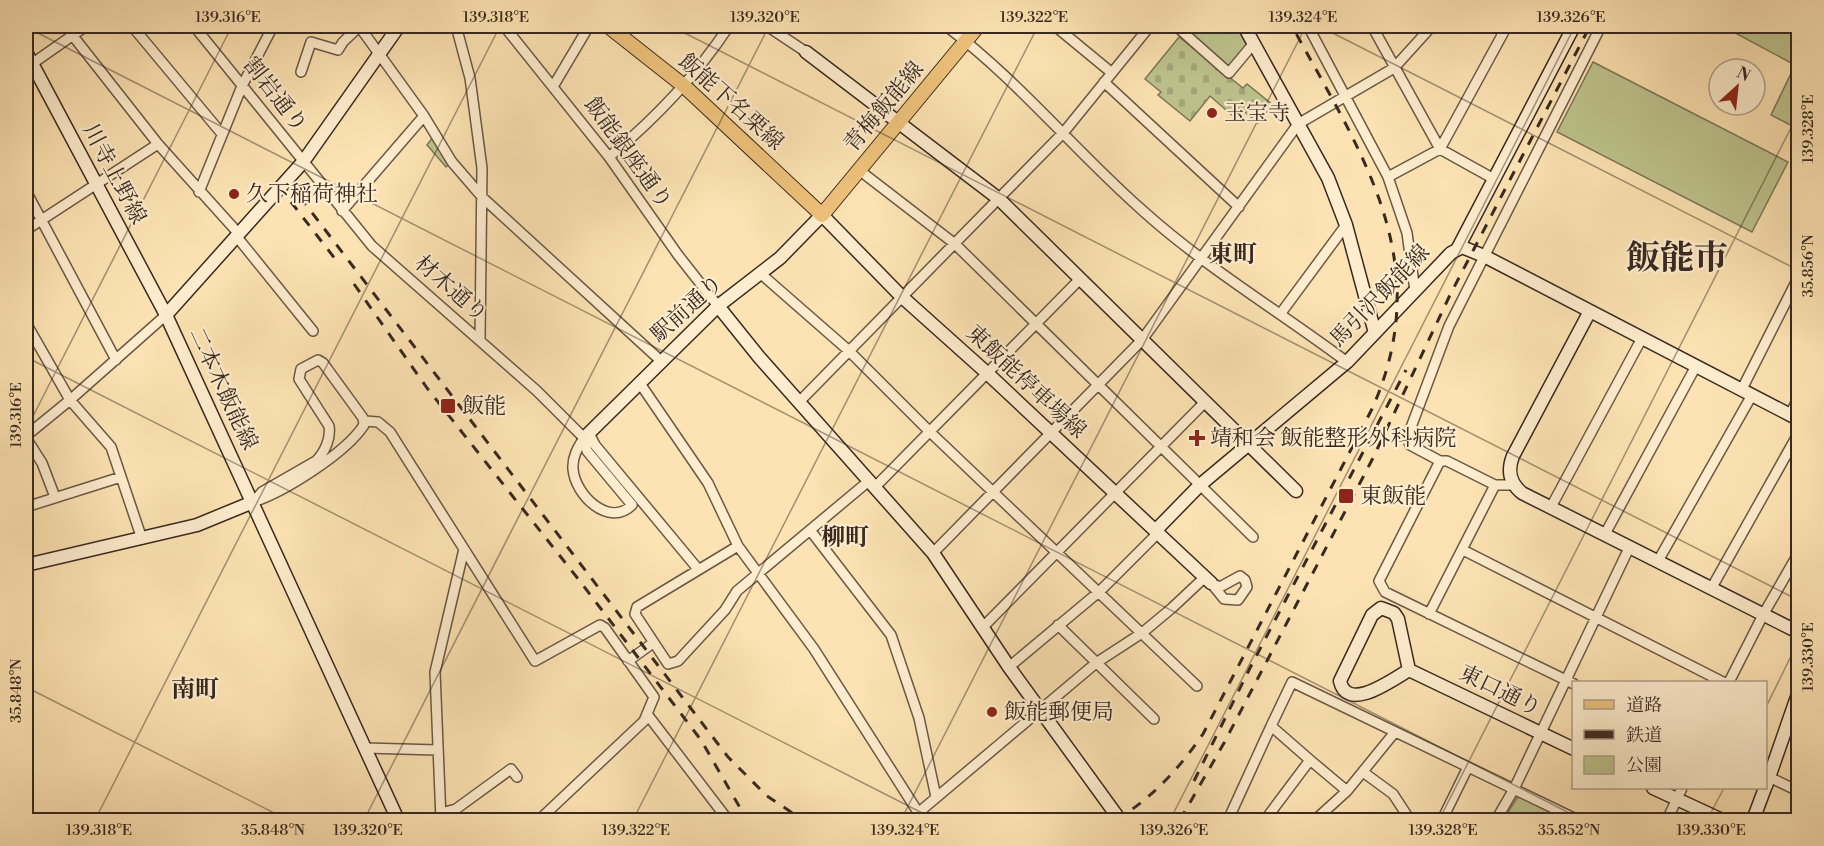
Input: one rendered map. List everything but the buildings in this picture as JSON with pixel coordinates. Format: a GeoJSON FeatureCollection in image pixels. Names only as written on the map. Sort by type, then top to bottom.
{"type":"FeatureCollection","features":[{"type":"Feature","properties":{"kind":"main road","name":"飯能下名栗線"},"geometry":{"type":"LineString","coordinates":[[608,26],[684,86],[822,215]]}},
{"type":"Feature","properties":{"kind":"main road","name":"青梅飯能線"},"geometry":{"type":"LineString","coordinates":[[822,215],[978,26]]}},
{"type":"Feature","properties":{"kind":"street"},"geometry":{"type":"LineString","coordinates":[[29,66],[86,26]]}},
{"type":"Feature","properties":{"kind":"street"},"geometry":{"type":"LineString","coordinates":[[132,26],[222,134]]}},
{"type":"Feature","properties":{"kind":"street","name":"割岩通り"},"geometry":{"type":"LineString","coordinates":[[194,26],[303,162]]}},
{"type":"Feature","properties":{"kind":"street"},"geometry":{"type":"LineString","coordinates":[[199,192],[242,86],[273,26]]}},
{"type":"Feature","properties":{"kind":"street"},"geometry":{"type":"LineString","coordinates":[[301,72],[311,42],[338,50],[360,26],[424,116],[452,162],[483,198],[661,361]]}},
{"type":"Feature","properties":{"kind":"street","name":"二本木飯能線"},"geometry":{"type":"LineString","coordinates":[[398,820],[166,315],[303,162],[399,26]]}},
{"type":"Feature","properties":{"kind":"street"},"geometry":{"type":"LineString","coordinates":[[456,26],[470,78],[479,134],[483,198],[480,340]]}},
{"type":"Feature","properties":{"kind":"street","name":"飯能銀座通り"},"geometry":{"type":"LineString","coordinates":[[504,26],[554,85],[609,156],[678,255],[718,306]]}},
{"type":"Feature","properties":{"kind":"street"},"geometry":{"type":"LineString","coordinates":[[554,85],[589,26]]}},
{"type":"Feature","properties":{"kind":"street"},"geometry":{"type":"LineString","coordinates":[[609,156],[648,124],[684,86],[729,26]]}},
{"type":"Feature","properties":{"kind":"street"},"geometry":{"type":"LineString","coordinates":[[767,26],[806,52],[999,199],[1247,445],[1296,490]]}},
{"type":"Feature","properties":{"kind":"street"},"geometry":{"type":"LineString","coordinates":[[946,26],[966,41],[1064,132],[1140,209],[1201,259],[1281,313],[1347,362]]}},
{"type":"Feature","properties":{"kind":"street"},"geometry":{"type":"LineString","coordinates":[[1055,26],[1112,73]]}},
{"type":"Feature","properties":{"kind":"street"},"geometry":{"type":"LineString","coordinates":[[799,402],[1064,132],[1150,26]]}},
{"type":"Feature","properties":{"kind":"street"},"geometry":{"type":"LineString","coordinates":[[1176,26],[1228,73],[1254,43]]}},
{"type":"Feature","properties":{"kind":"street"},"geometry":{"type":"LineString","coordinates":[[1244,26],[1328,178],[1346,225],[1375,333]]}},
{"type":"Feature","properties":{"kind":"street"},"geometry":{"type":"LineString","coordinates":[[1308,26],[1388,177],[1407,233],[1415,291]]}},
{"type":"Feature","properties":{"kind":"street"},"geometry":{"type":"LineString","coordinates":[[1372,26],[1440,149],[1494,179]]}},
{"type":"Feature","properties":{"kind":"street"},"geometry":{"type":"LineString","coordinates":[[933,553],[1142,340],[1298,124],[1395,68],[1432,26]]}},
{"type":"Feature","properties":{"kind":"street"},"geometry":{"type":"LineString","coordinates":[[1388,177],[1440,149],[1507,26]]}},
{"type":"Feature","properties":{"kind":"street"},"geometry":{"type":"LineString","coordinates":[[1458,248],[1574,26]]}},
{"type":"Feature","properties":{"kind":"street"},"geometry":{"type":"LineString","coordinates":[[1514,485],[1495,484],[1447,461],[1440,461],[1410,445],[1407,438],[1449,326],[1601,26]]}},
{"type":"Feature","properties":{"kind":"street"},"geometry":{"type":"LineString","coordinates":[[73,36],[158,144],[238,235],[313,331]]}},
{"type":"Feature","properties":{"kind":"street","name":"川寺上野線"},"geometry":{"type":"LineString","coordinates":[[26,52],[29,66],[166,315]]}},
{"type":"Feature","properties":{"kind":"street"},"geometry":{"type":"LineString","coordinates":[[1104,82],[1239,207]]}},
{"type":"Feature","properties":{"kind":"street"},"geometry":{"type":"LineString","coordinates":[[342,211],[424,116]]}},
{"type":"Feature","properties":{"kind":"street"},"geometry":{"type":"LineString","coordinates":[[26,230],[96,187],[158,144]]}},
{"type":"Feature","properties":{"kind":"street","name":"材木通り"},"geometry":{"type":"LineString","coordinates":[[303,162],[372,246],[586,436]]}},
{"type":"Feature","properties":{"kind":"street"},"geometry":{"type":"LineString","coordinates":[[859,170],[955,244],[1253,537]]}},
{"type":"Feature","properties":{"kind":"street"},"geometry":{"type":"LineString","coordinates":[[26,191],[116,360]]}},
{"type":"Feature","properties":{"kind":"street","name":"駅前通り"},"geometry":{"type":"LineString","coordinates":[[586,436],[718,306],[795,245],[822,215]]}},
{"type":"Feature","properties":{"kind":"street","name":"東飯能停車場線"},"geometry":{"type":"LineString","coordinates":[[822,215],[901,296],[1052,433],[1207,580]]}},
{"type":"Feature","properties":{"kind":"street"},"geometry":{"type":"LineString","coordinates":[[1281,313],[1346,225]]}},
{"type":"Feature","properties":{"kind":"street","name":"馬引沢飯能線"},"geometry":{"type":"LineString","coordinates":[[1156,532],[1200,485],[1347,362],[1458,248],[1466,248],[1484,256],[1794,417]]}},
{"type":"Feature","properties":{"kind":"street"},"geometry":{"type":"LineString","coordinates":[[761,274],[848,350],[930,432],[994,490],[1197,686]]}},
{"type":"Feature","properties":{"kind":"street"},"geometry":{"type":"LineString","coordinates":[[1658,561],[1747,392],[1798,278]]}},
{"type":"Feature","properties":{"kind":"street"},"geometry":{"type":"LineString","coordinates":[[738,546],[637,607],[635,614],[668,664],[678,661],[725,610],[737,591],[756,574],[873,483],[930,432],[1080,279]]}},
{"type":"Feature","properties":{"kind":"street"},"geometry":{"type":"LineString","coordinates":[[718,306],[799,402],[933,553],[1040,710],[1120,820]]}},
{"type":"Feature","properties":{"kind":"street"},"geometry":{"type":"LineString","coordinates":[[1590,311],[1513,456],[1510,474],[1514,485],[1522,493],[1798,632]]}},
{"type":"Feature","properties":{"kind":"street"},"geometry":{"type":"LineString","coordinates":[[55,497],[42,462],[26,437],[166,315]]}},
{"type":"Feature","properties":{"kind":"street"},"geometry":{"type":"LineString","coordinates":[[26,322],[70,400],[111,447],[142,539]]}},
{"type":"Feature","properties":{"kind":"street"},"geometry":{"type":"LineString","coordinates":[[1551,507],[1642,338]]}},
{"type":"Feature","properties":{"kind":"street"},"geometry":{"type":"LineString","coordinates":[[253,502],[262,492],[316,461],[327,444],[329,426],[298,379],[301,369],[321,361],[365,422]]}},
{"type":"Feature","properties":{"kind":"street"},"geometry":{"type":"LineString","coordinates":[[1605,534],[1696,366]]}},
{"type":"Feature","properties":{"kind":"street"},"geometry":{"type":"LineString","coordinates":[[639,382],[708,483],[738,546],[756,574],[814,649],[921,817],[936,797],[1096,663],[1142,633],[1207,580]]}},
{"type":"Feature","properties":{"kind":"street"},"geometry":{"type":"LineString","coordinates":[[1794,417],[1798,398]]}},
{"type":"Feature","properties":{"kind":"street"},"geometry":{"type":"LineString","coordinates":[[984,626],[1056,550],[1205,402]]}},
{"type":"Feature","properties":{"kind":"street"},"geometry":{"type":"LineString","coordinates":[[26,564],[197,525],[266,498],[332,456],[362,429],[365,422]]}},
{"type":"Feature","properties":{"kind":"street"},"geometry":{"type":"LineString","coordinates":[[365,422],[378,422],[390,432],[535,661],[600,626],[605,628],[654,697],[644,721],[539,820]]}},
{"type":"Feature","properties":{"kind":"street"},"geometry":{"type":"LineString","coordinates":[[1711,589],[1798,435]]}},
{"type":"Feature","properties":{"kind":"street"},"geometry":{"type":"LineString","coordinates":[[586,436],[587,451],[632,505],[622,514],[610,514],[602,510],[577,483],[573,465],[586,436]]}},
{"type":"Feature","properties":{"kind":"street"},"geometry":{"type":"LineString","coordinates":[[586,436],[698,569]]}},
{"type":"Feature","properties":{"kind":"street"},"geometry":{"type":"LineString","coordinates":[[1440,461],[1379,581],[1385,592],[1570,682]]}},
{"type":"Feature","properties":{"kind":"street"},"geometry":{"type":"LineString","coordinates":[[26,507],[121,477]]}},
{"type":"Feature","properties":{"kind":"street"},"geometry":{"type":"LineString","coordinates":[[1430,614],[1495,484]]}},
{"type":"Feature","properties":{"kind":"street"},"geometry":{"type":"LineString","coordinates":[[810,530],[891,635],[919,718],[936,797]]}},
{"type":"Feature","properties":{"kind":"street"},"geometry":{"type":"LineString","coordinates":[[1010,667],[1100,591],[1156,532]]}},
{"type":"Feature","properties":{"kind":"street"},"geometry":{"type":"LineString","coordinates":[[1496,820],[1570,682],[1595,618],[1630,546]]}},
{"type":"Feature","properties":{"kind":"street"},"geometry":{"type":"LineString","coordinates":[[464,549],[435,672],[441,817],[456,809],[511,769],[517,777]]}},
{"type":"Feature","properties":{"kind":"street"},"geometry":{"type":"LineString","coordinates":[[1462,550],[1721,681]]}},
{"type":"Feature","properties":{"kind":"street"},"geometry":{"type":"LineString","coordinates":[[1730,681],[1763,615],[1798,554]]}},
{"type":"Feature","properties":{"kind":"street"},"geometry":{"type":"LineString","coordinates":[[1381,608],[1394,613],[1398,619],[1409,670],[1371,693],[1357,695],[1343,689],[1341,678],[1372,615],[1381,608],[1385,592]]}},
{"type":"Feature","properties":{"kind":"street"},"geometry":{"type":"LineString","coordinates":[[1058,625],[1154,719]]}},
{"type":"Feature","properties":{"kind":"street"},"geometry":{"type":"LineString","coordinates":[[628,661],[653,643]]}},
{"type":"Feature","properties":{"kind":"street","name":"東口通り"},"geometry":{"type":"LineString","coordinates":[[1409,670],[1572,748]]}},
{"type":"Feature","properties":{"kind":"street"},"geometry":{"type":"LineString","coordinates":[[1228,820],[1292,682],[1578,820]]}},
{"type":"Feature","properties":{"kind":"street"},"geometry":{"type":"LineString","coordinates":[[1767,782],[1795,713],[1798,694]]}},
{"type":"Feature","properties":{"kind":"street"},"geometry":{"type":"LineString","coordinates":[[1351,710],[1357,695]]}},
{"type":"Feature","properties":{"kind":"street"},"geometry":{"type":"LineString","coordinates":[[647,714],[728,820]]}},
{"type":"Feature","properties":{"kind":"street"},"geometry":{"type":"LineString","coordinates":[[1271,726],[1347,791]]}},
{"type":"Feature","properties":{"kind":"street"},"geometry":{"type":"LineString","coordinates":[[1315,820],[1347,791],[1395,732]]}},
{"type":"Feature","properties":{"kind":"street"},"geometry":{"type":"LineString","coordinates":[[365,748],[438,750]]}},
{"type":"Feature","properties":{"kind":"street"},"geometry":{"type":"LineString","coordinates":[[1265,820],[1310,760]]}},
{"type":"Feature","properties":{"kind":"street"},"geometry":{"type":"LineString","coordinates":[[1442,820],[1468,767]]}},
{"type":"Feature","properties":{"kind":"street"},"geometry":{"type":"LineString","coordinates":[[1363,772],[1393,795],[1410,820]]}},
{"type":"Feature","properties":{"kind":"street"},"geometry":{"type":"LineString","coordinates":[[1767,784],[1798,791]]}},
{"type":"Feature","properties":{"kind":"street"},"geometry":{"type":"LineString","coordinates":[[1658,789],[1680,793],[1722,820]]}},
{"type":"Feature","properties":{"kind":"street"},"geometry":{"type":"LineString","coordinates":[[1753,820],[1764,789]]}},
{"type":"Feature","properties":{"kind":"street"},"geometry":{"type":"LineString","coordinates":[[1666,820],[1680,793]]}},
{"type":"Feature","properties":{"kind":"green space"},"geometry":{"type":"Polygon","coordinates":[[[1176,26],[1244,26],[1254,43],[1229,73],[1176,26]]]}},
{"type":"Feature","properties":{"kind":"green space"},"geometry":{"type":"Polygon","coordinates":[[[1741,26],[1798,26],[1798,129],[1771,115],[1795,65],[1737,34],[1741,26]]]}},
{"type":"Feature","properties":{"kind":"green space"},"geometry":{"type":"Polygon","coordinates":[[[1179,37],[1243,88],[1247,84],[1273,105],[1258,123],[1240,108],[1233,116],[1210,96],[1190,121],[1158,95],[1161,92],[1145,79],[1179,37]]]}},
{"type":"Feature","properties":{"kind":"green space"},"geometry":{"type":"Polygon","coordinates":[[[1593,62],[1788,162],[1752,232],[1557,132],[1593,62]]]}},
{"type":"Feature","properties":{"kind":"green space"},"geometry":{"type":"Polygon","coordinates":[[[436,133],[452,162],[446,167],[427,145],[436,133]]]}},
{"type":"Feature","properties":{"kind":"green space"},"geometry":{"type":"Polygon","coordinates":[[[1520,797],[1570,820],[1503,820],[1517,798],[1520,797]]]}},
{"type":"Feature","properties":{"kind":"railway"},"geometry":{"type":"LineString","coordinates":[[1116,820],[1164,782],[1203,734],[1372,409],[1390,355],[1397,305],[1394,256],[1383,210],[1365,164],[1343,119],[1292,26]]}},
{"type":"Feature","properties":{"kind":"railway"},"geometry":{"type":"LineString","coordinates":[[1180,820],[1224,743],[1373,458],[1450,295],[1590,26]]}},
{"type":"Feature","properties":{"kind":"railway"},"geometry":{"type":"LineString","coordinates":[[300,197],[728,757],[767,796],[803,820]]}},
{"type":"Feature","properties":{"kind":"railway"},"geometry":{"type":"LineString","coordinates":[[291,202],[336,260]]}},
{"type":"Feature","properties":{"kind":"railway"},"geometry":{"type":"LineString","coordinates":[[354,284],[427,388],[579,580],[701,740],[747,820]]}},
{"type":"Feature","properties":{"kind":"railway"},"geometry":{"type":"LineString","coordinates":[[1194,781],[1250,668],[1406,370]]}},
{"type":"Feature","properties":{"kind":"place","name":"玉宝寺"},"geometry":{"type":"Point","coordinates":[1212,113]}},
{"type":"Feature","properties":{"kind":"place","name":"久下稲荷神社"},"geometry":{"type":"Point","coordinates":[234,194]}},
{"type":"Feature","properties":{"kind":"place","name":"飯能"},"geometry":{"type":"Point","coordinates":[448,406]}},
{"type":"Feature","properties":{"kind":"place","name":"靖和会 飯能整形外科病院"},"geometry":{"type":"Point","coordinates":[1197,438]}},
{"type":"Feature","properties":{"kind":"place","name":"東飯能"},"geometry":{"type":"Point","coordinates":[1346,496]}},
{"type":"Feature","properties":{"kind":"place","name":"飯能郵便局"},"geometry":{"type":"Point","coordinates":[992,712]}},
{"type":"Feature","properties":{"kind":"district","name":"東町"},"geometry":{"type":"Point","coordinates":[1233,255]}},
{"type":"Feature","properties":{"kind":"district","name":"飯能市"},"geometry":{"type":"Point","coordinates":[1677,259]}},
{"type":"Feature","properties":{"kind":"district","name":"柳町"},"geometry":{"type":"Point","coordinates":[845,538]}},
{"type":"Feature","properties":{"kind":"district","name":"南町"},"geometry":{"type":"Point","coordinates":[195,690]}}]}
